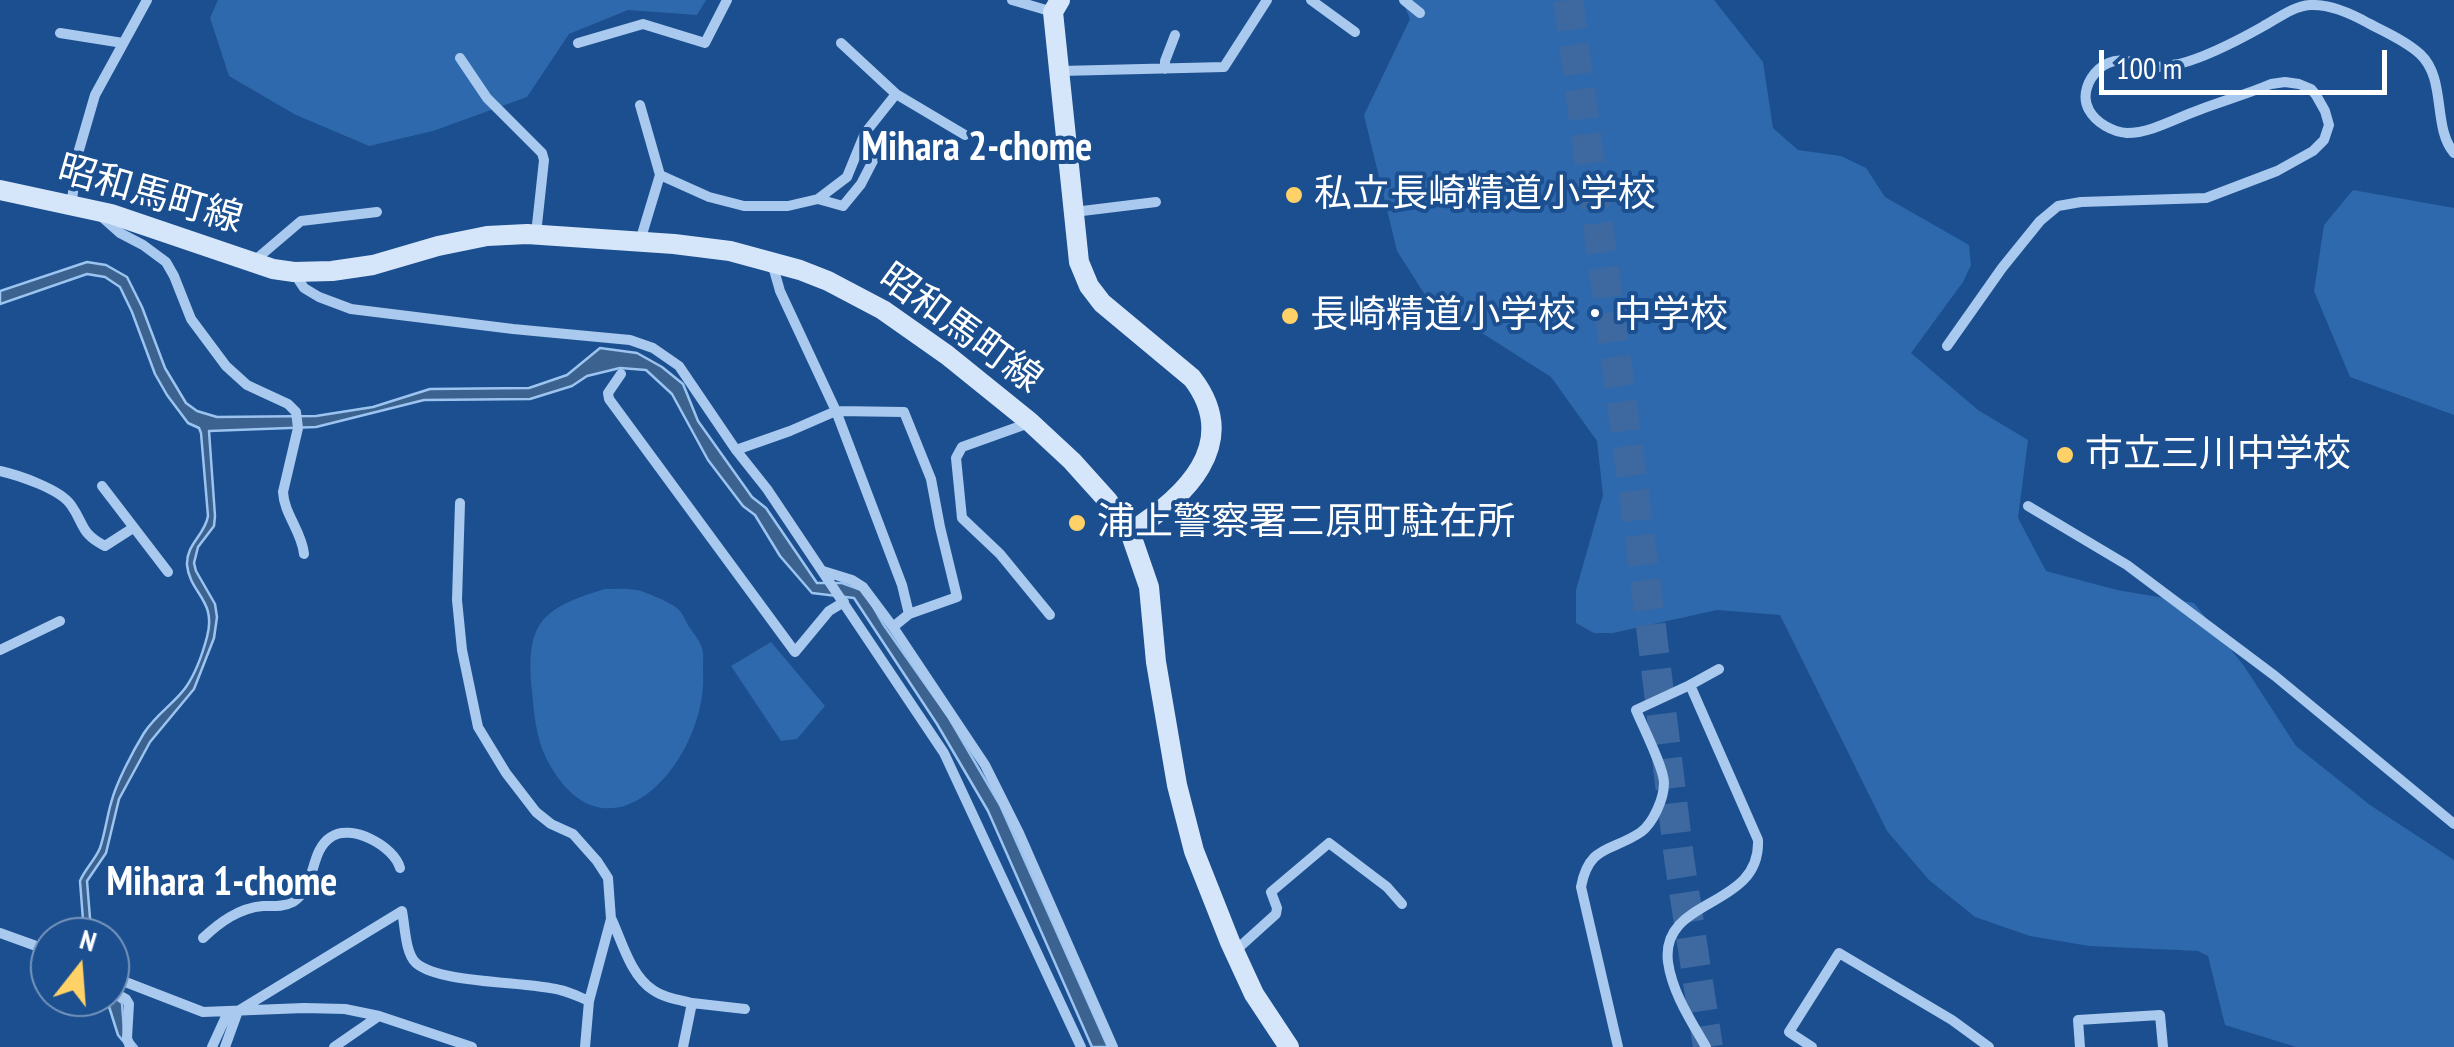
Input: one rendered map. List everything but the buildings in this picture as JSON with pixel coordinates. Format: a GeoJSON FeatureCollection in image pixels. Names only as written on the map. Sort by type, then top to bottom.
{"type":"FeatureCollection","features":[{"type":"Feature","properties":{"kind":"main road"},"geometry":{"type":"LineString","coordinates":[[1056,6],[1074,212],[1080,262],[1089,286],[1119,319],[1192,378],[1210,414],[1207,454],[1189,486],[1162,512],[1130,532]]}},
{"type":"Feature","properties":{"kind":"main road","name":"昭和馬町線"},"geometry":{"type":"LineString","coordinates":[[0,190],[111,214],[273,269],[294,272],[332,272],[373,265],[487,236],[536,235],[730,251],[828,281],[871,302],[1030,422],[1084,474],[1130,532],[1149,587],[1156,662],[1177,785],[1194,851],[1254,994],[1289,1047]]}},
{"type":"Feature","properties":{"kind":"street"},"geometry":{"type":"LineString","coordinates":[[70,206],[95,95],[147,0]]}},
{"type":"Feature","properties":{"kind":"street"},"geometry":{"type":"LineString","coordinates":[[578,44],[643,24],[705,43],[727,0]]}},
{"type":"Feature","properties":{"kind":"street"},"geometry":{"type":"LineString","coordinates":[[1012,0],[1056,6]]}},
{"type":"Feature","properties":{"kind":"street"},"geometry":{"type":"LineString","coordinates":[[1061,71],[1224,67],[1267,0]]}},
{"type":"Feature","properties":{"kind":"street"},"geometry":{"type":"LineString","coordinates":[[1311,0],[1355,32]]}},
{"type":"Feature","properties":{"kind":"street"},"geometry":{"type":"LineString","coordinates":[[1404,0],[1420,14]]}},
{"type":"Feature","properties":{"kind":"street"},"geometry":{"type":"LineString","coordinates":[[1947,346],[2002,268],[2040,221],[2058,206],[2206,198],[2277,171],[2314,151],[2327,133],[2327,118],[2316,95],[2311,89],[2285,82],[2154,128],[2123,133],[2096,120],[2086,102],[2092,76],[2112,60],[2161,68],[2184,62],[2308,4],[2330,7],[2379,28],[2420,54],[2428,64],[2454,154]]}},
{"type":"Feature","properties":{"kind":"street"},"geometry":{"type":"LineString","coordinates":[[60,33],[123,43]]}},
{"type":"Feature","properties":{"kind":"street"},"geometry":{"type":"LineString","coordinates":[[1166,69],[1165,61],[1175,35]]}},
{"type":"Feature","properties":{"kind":"street"},"geometry":{"type":"LineString","coordinates":[[841,43],[896,94],[965,135]]}},
{"type":"Feature","properties":{"kind":"street"},"geometry":{"type":"LineString","coordinates":[[460,58],[487,98],[542,153],[536,235]]}},
{"type":"Feature","properties":{"kind":"street"},"geometry":{"type":"LineString","coordinates":[[660,175],[709,197],[744,206],[788,206],[818,199],[847,177],[865,133],[896,94]]}},
{"type":"Feature","properties":{"kind":"street"},"geometry":{"type":"LineString","coordinates":[[640,105],[660,175],[640,242]]}},
{"type":"Feature","properties":{"kind":"street"},"geometry":{"type":"LineString","coordinates":[[818,199],[843,206],[861,184],[876,155]]}},
{"type":"Feature","properties":{"kind":"street"},"geometry":{"type":"LineString","coordinates":[[1074,212],[1156,202]]}},
{"type":"Feature","properties":{"kind":"street"},"geometry":{"type":"LineString","coordinates":[[95,211],[120,233],[166,262],[190,320],[226,366],[247,384],[296,412],[298,428],[283,502],[303,542],[304,554]]}},
{"type":"Feature","properties":{"kind":"street"},"geometry":{"type":"LineString","coordinates":[[253,262],[301,221],[377,212]]}},
{"type":"Feature","properties":{"kind":"street"},"geometry":{"type":"LineString","coordinates":[[772,262],[780,291],[836,410],[902,585],[909,614]]}},
{"type":"Feature","properties":{"kind":"street"},"geometry":{"type":"LineString","coordinates":[[294,272],[304,288],[351,309],[630,340],[653,348],[679,366],[830,580],[944,753],[1081,1047]]}},
{"type":"Feature","properties":{"kind":"street"},"geometry":{"type":"LineString","coordinates":[[621,374],[608,392],[608,399],[795,652],[829,611],[843,601]]}},
{"type":"Feature","properties":{"kind":"street"},"geometry":{"type":"LineString","coordinates":[[736,450],[836,410],[904,412],[931,479],[957,597],[909,614],[893,627]]}},
{"type":"Feature","properties":{"kind":"street"},"geometry":{"type":"LineString","coordinates":[[1030,422],[962,447],[956,458],[962,518],[1000,554],[1050,615]]}},
{"type":"Feature","properties":{"kind":"street"},"geometry":{"type":"LineString","coordinates":[[0,472],[63,496],[88,537],[105,546],[133,528]]}},
{"type":"Feature","properties":{"kind":"street"},"geometry":{"type":"LineString","coordinates":[[102,486],[168,572]]}},
{"type":"Feature","properties":{"kind":"street"},"geometry":{"type":"LineString","coordinates":[[460,504],[457,600],[462,650],[478,727],[506,774],[536,812],[573,834],[608,878],[611,919],[589,1001],[585,1047]]}},
{"type":"Feature","properties":{"kind":"street"},"geometry":{"type":"LineString","coordinates":[[2028,506],[2128,565],[2275,676],[2454,824]]}},
{"type":"Feature","properties":{"kind":"street"},"geometry":{"type":"LineString","coordinates":[[822,570],[863,587],[986,765],[1020,833],[1113,1047]]}},
{"type":"Feature","properties":{"kind":"street"},"geometry":{"type":"LineString","coordinates":[[0,650],[60,621]]}},
{"type":"Feature","properties":{"kind":"street"},"geometry":{"type":"LineString","coordinates":[[1618,1047],[1581,887],[1583,875],[1598,853],[1643,831],[1661,801],[1664,780],[1636,710],[1719,669]]}},
{"type":"Feature","properties":{"kind":"street"},"geometry":{"type":"LineString","coordinates":[[1690,685],[1758,840],[1746,879],[1677,926],[1669,945],[1673,980],[1706,1047]]}},
{"type":"Feature","properties":{"kind":"street"},"geometry":{"type":"LineString","coordinates":[[203,938],[230,916],[296,900],[311,879],[323,844],[332,835],[344,832],[380,844],[394,854],[400,868]]}},
{"type":"Feature","properties":{"kind":"street"},"geometry":{"type":"LineString","coordinates":[[1234,952],[1276,914],[1271,892],[1329,843],[1387,887],[1402,904]]}},
{"type":"Feature","properties":{"kind":"street"},"geometry":{"type":"LineString","coordinates":[[212,1047],[233,1012],[402,911],[414,962],[430,970],[560,990],[589,1001]]}},
{"type":"Feature","properties":{"kind":"street"},"geometry":{"type":"LineString","coordinates":[[611,919],[634,968],[651,990],[670,998],[745,1009]]}},
{"type":"Feature","properties":{"kind":"street"},"geometry":{"type":"LineString","coordinates":[[0,933],[30,944]]}},
{"type":"Feature","properties":{"kind":"street"},"geometry":{"type":"LineString","coordinates":[[1812,1047],[1789,1032],[1839,952],[1952,1020],[1989,1047]]}},
{"type":"Feature","properties":{"kind":"street"},"geometry":{"type":"LineString","coordinates":[[130,984],[202,1012],[344,1009],[379,1016],[472,1047]]}},
{"type":"Feature","properties":{"kind":"street"},"geometry":{"type":"LineString","coordinates":[[683,1047],[692,1002]]}},
{"type":"Feature","properties":{"kind":"street"},"geometry":{"type":"LineString","coordinates":[[226,1047],[233,1012]]}},
{"type":"Feature","properties":{"kind":"street"},"geometry":{"type":"LineString","coordinates":[[2080,1047],[2078,1020],[2160,1015],[2163,1047]]}},
{"type":"Feature","properties":{"kind":"street"},"geometry":{"type":"LineString","coordinates":[[334,1047],[379,1016]]}},
{"type":"Feature","properties":{"kind":"street"},"geometry":{"type":"LineString","coordinates":[[129,1017],[130,1047]]}},
{"type":"Feature","properties":{"kind":"shaded area"},"geometry":{"type":"Polygon","coordinates":[[[218,0],[706,0],[697,15],[628,10],[569,34],[527,97],[433,131],[369,146],[294,114],[229,76],[210,18],[218,0]]]}},
{"type":"Feature","properties":{"kind":"shaded area"},"geometry":{"type":"Polygon","coordinates":[[[1402,0],[1714,0],[1763,62],[1773,128],[1798,150],[1841,156],[1866,168],[1885,197],[1969,245],[1971,265],[1963,282],[1911,353],[1978,410],[2028,440],[2018,518],[2046,571],[2117,590],[2194,603],[2244,666],[2296,746],[2370,805],[2454,860],[2454,1047],[2296,1047],[2225,1025],[2208,956],[2198,951],[2089,946],[2030,936],[1975,917],[1929,880],[1887,831],[1780,615],[1717,610],[1613,633],[1594,633],[1576,623],[1576,590],[1603,495],[1597,441],[1551,377],[1427,298],[1397,251],[1364,115],[1410,19],[1402,0]]]}},
{"type":"Feature","properties":{"kind":"shaded area"},"geometry":{"type":"Polygon","coordinates":[[[2353,190],[2454,208],[2454,415],[2350,377],[2314,291],[2324,225],[2353,190]]]}},
{"type":"Feature","properties":{"kind":"shaded area"},"geometry":{"type":"Polygon","coordinates":[[[87,262],[106,265],[127,277],[165,368],[186,403],[217,417],[316,416],[373,407],[430,389],[529,388],[567,375],[600,348],[637,353],[662,367],[683,384],[698,421],[752,497],[766,508],[817,583],[842,583],[864,591],[949,718],[1000,805],[1108,1047],[1092,1047],[988,811],[937,724],[854,598],[812,593],[780,556],[755,515],[743,506],[708,460],[672,394],[646,370],[620,368],[587,376],[572,386],[530,399],[424,400],[316,427],[209,431],[214,526],[198,547],[194,563],[215,604],[214,638],[194,689],[150,742],[119,799],[106,853],[87,881],[90,917],[83,917],[80,881],[100,848],[117,786],[144,733],[189,682],[207,637],[209,614],[187,565],[189,551],[208,516],[201,433],[188,423],[155,374],[120,287],[105,277],[87,274],[0,304],[0,291],[87,262]]]}},
{"type":"Feature","properties":{"kind":"shaded area"},"geometry":{"type":"Polygon","coordinates":[[[605,589],[640,591],[678,609],[701,645],[703,671],[700,705],[690,738],[672,769],[650,792],[624,806],[597,807],[571,792],[546,758],[536,725],[531,668],[535,633],[542,621],[566,603],[605,589]]]}},
{"type":"Feature","properties":{"kind":"shaded area"},"geometry":{"type":"Polygon","coordinates":[[[771,642],[825,706],[797,739],[781,741],[731,666],[771,642]]]}},
{"type":"Feature","properties":{"kind":"shaded area"},"geometry":{"type":"Polygon","coordinates":[[[112,1017],[123,1017],[124,1031],[137,1047],[128,1047],[118,1035],[112,1017]]]}},
{"type":"Feature","properties":{"kind":"tunnel"},"geometry":{"type":"LineString","coordinates":[[1568,0],[1679,858],[1708,1047]]}},
{"type":"Feature","properties":{"kind":"place","name":"私立長崎精道小学校"},"geometry":{"type":"Point","coordinates":[1294,195]}},
{"type":"Feature","properties":{"kind":"place","name":"長崎精道小学校・中学校"},"geometry":{"type":"Point","coordinates":[1290,316]}},
{"type":"Feature","properties":{"kind":"place","name":"市立三川中学校"},"geometry":{"type":"Point","coordinates":[2065,455]}},
{"type":"Feature","properties":{"kind":"place","name":"浦上警察署三原町駐在所"},"geometry":{"type":"Point","coordinates":[1077,523]}},
{"type":"Feature","properties":{"kind":"district","name":"Mihara 2-chome"},"geometry":{"type":"Point","coordinates":[977,149]}},
{"type":"Feature","properties":{"kind":"district","name":"Mihara 1-chome"},"geometry":{"type":"Point","coordinates":[222,884]}}]}
